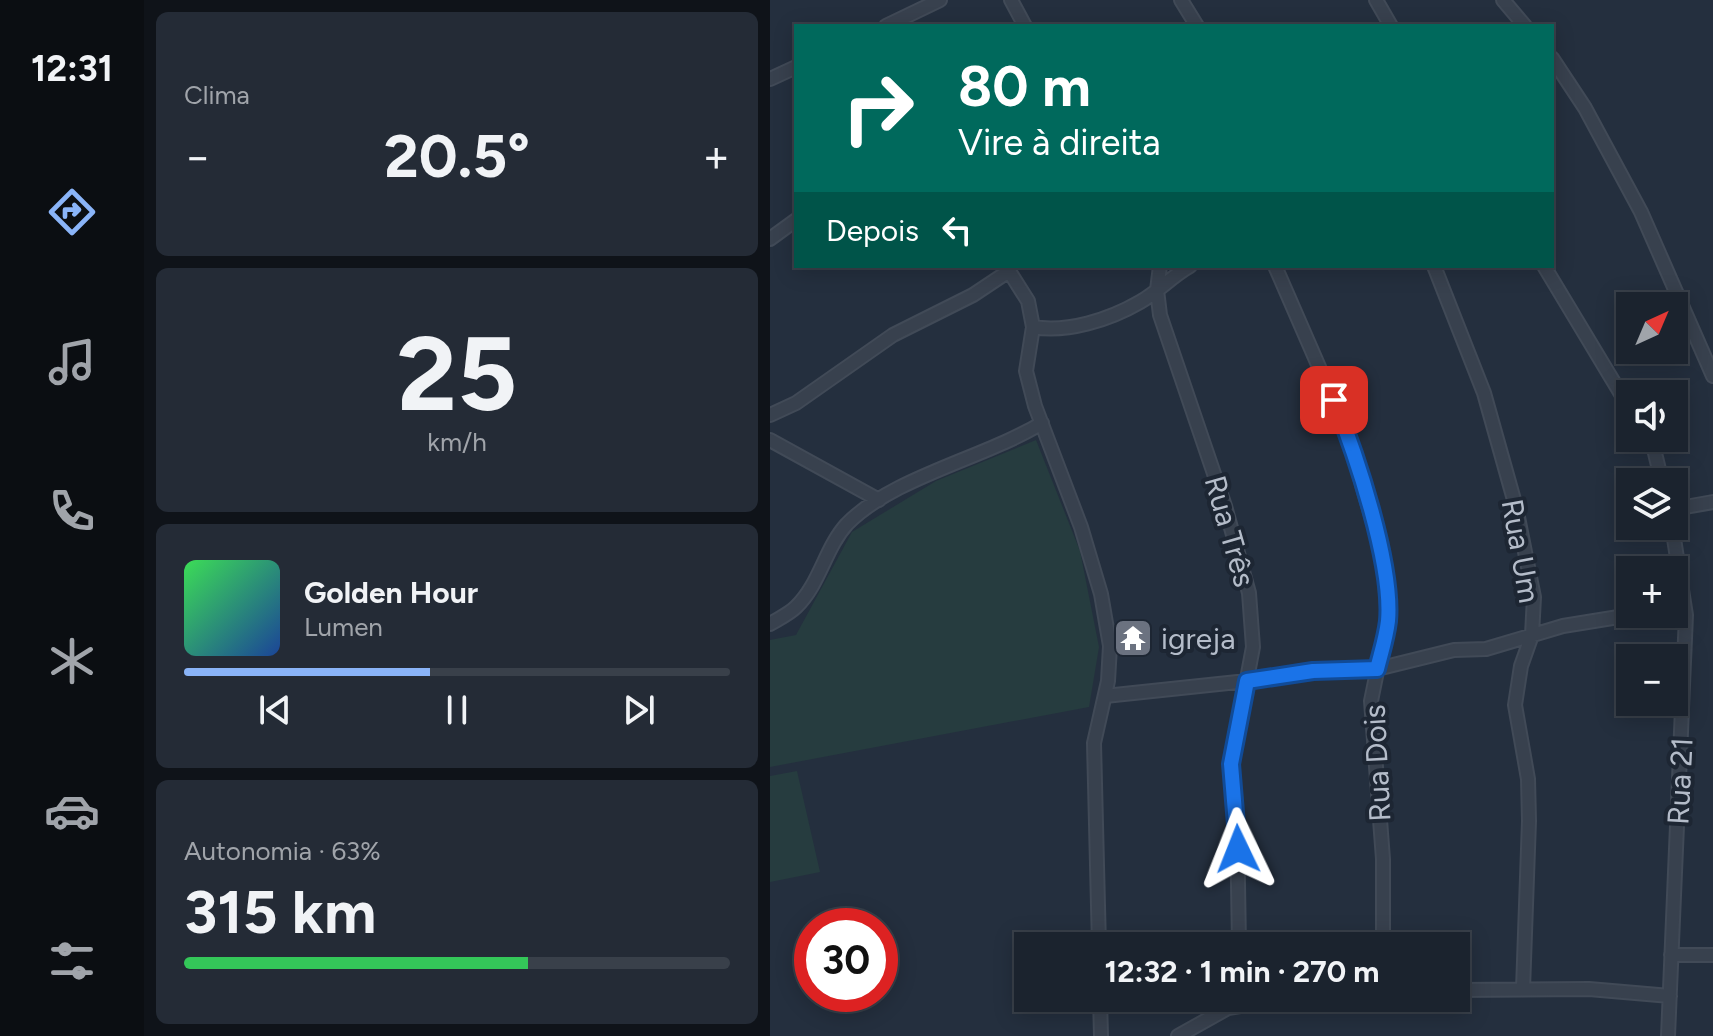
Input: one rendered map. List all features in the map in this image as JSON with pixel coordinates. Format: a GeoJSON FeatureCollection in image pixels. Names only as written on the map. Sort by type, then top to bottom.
{"type":"FeatureCollection","features":[{"type":"Feature","properties":{"kind":"street"},"geometry":{"type":"LineString","coordinates":[[890,24],[940,0]]}},
{"type":"Feature","properties":{"kind":"street"},"geometry":{"type":"LineString","coordinates":[[1011,0],[1024,24]]}},
{"type":"Feature","properties":{"kind":"street"},"geometry":{"type":"LineString","coordinates":[[1181,0],[1196,24]]}},
{"type":"Feature","properties":{"kind":"street"},"geometry":{"type":"LineString","coordinates":[[1376,0],[1390,24]]}},
{"type":"Feature","properties":{"kind":"street"},"geometry":{"type":"LineString","coordinates":[[1503,0],[1523,24]]}},
{"type":"Feature","properties":{"kind":"street"},"geometry":{"type":"LineString","coordinates":[[1554,61],[1585,108],[1641,212],[1713,376]]}},
{"type":"Feature","properties":{"kind":"street"},"geometry":{"type":"LineString","coordinates":[[770,79],[794,68]]}},
{"type":"Feature","properties":{"kind":"street"},"geometry":{"type":"LineString","coordinates":[[770,239],[794,221]]}},
{"type":"Feature","properties":{"kind":"street","name":"Rua Três"},"geometry":{"type":"LineString","coordinates":[[1160,268],[1157,290],[1160,315],[1175,367],[1225,506],[1249,593],[1253,647],[1231,764],[1237,820],[1239,932]]}},
{"type":"Feature","properties":{"kind":"street"},"geometry":{"type":"LineString","coordinates":[[1033,327],[1065,330],[1138,303],[1187,268]]}},
{"type":"Feature","properties":{"kind":"street","name":"Rua Dois"},"geometry":{"type":"LineString","coordinates":[[1276,268],[1346,429],[1383,557],[1388,618],[1371,701],[1383,859],[1383,932]]}},
{"type":"Feature","properties":{"kind":"street","name":"Rua Um"},"geometry":{"type":"LineString","coordinates":[[1435,268],[1484,393],[1516,507],[1534,597],[1532,635],[1521,666],[1515,705],[1528,779],[1523,989]]}},
{"type":"Feature","properties":{"kind":"street"},"geometry":{"type":"LineString","coordinates":[[1545,268],[1616,386]]}},
{"type":"Feature","properties":{"kind":"street"},"geometry":{"type":"LineString","coordinates":[[770,415],[796,403],[893,335],[968,297],[1007,269],[1028,301],[1033,327],[1026,371],[1081,527],[1101,594],[1110,646],[1105,696],[1094,743],[1099,932]]}},
{"type":"Feature","properties":{"kind":"street"},"geometry":{"type":"LineString","coordinates":[[770,624],[794,609],[809,592],[847,525],[879,500],[937,471],[1017,438],[1042,423]]}},
{"type":"Feature","properties":{"kind":"street"},"geometry":{"type":"LineString","coordinates":[[770,440],[879,500]]}},
{"type":"Feature","properties":{"kind":"street"},"geometry":{"type":"LineString","coordinates":[[1688,506],[1713,502]]}},
{"type":"Feature","properties":{"kind":"street"},"geometry":{"type":"LineString","coordinates":[[1105,696],[1313,671],[1377,669],[1441,652],[1486,649],[1616,616]]}},
{"type":"Feature","properties":{"kind":"street","name":"Rua 21"},"geometry":{"type":"LineString","coordinates":[[1668,1036],[1685,628]]}},
{"type":"Feature","properties":{"kind":"street"},"geometry":{"type":"LineString","coordinates":[[1671,955],[1713,955]]}},
{"type":"Feature","properties":{"kind":"street"},"geometry":{"type":"LineString","coordinates":[[1470,990],[1589,989],[1670,996]]}},
{"type":"Feature","properties":{"kind":"street"},"geometry":{"type":"LineString","coordinates":[[1100,1012],[1101,1036]]}},
{"type":"Feature","properties":{"kind":"street"},"geometry":{"type":"LineString","coordinates":[[1178,1036],[1221,1012]]}},
{"type":"Feature","properties":{"kind":"green space"},"geometry":{"type":"Polygon","coordinates":[[[1036,440],[1080,551],[1099,647],[1089,707],[770,767],[770,640],[796,635],[852,532],[936,481],[1036,440]]]}},
{"type":"Feature","properties":{"kind":"green space"},"geometry":{"type":"Polygon","coordinates":[[[797,771],[820,872],[770,882],[770,776],[797,771]]]}},
{"type":"Feature","properties":{"kind":"place","name":"igreja"},"geometry":{"type":"Point","coordinates":[1133,638]}},
{"type":"Feature","properties":{"kind":"route"},"geometry":{"type":"LineString","coordinates":[[1238,849],[1231,764],[1247,681],[1313,671],[1377,669],[1384,642],[1388,618],[1383,557],[1346,429],[1334,400]]}}]}
